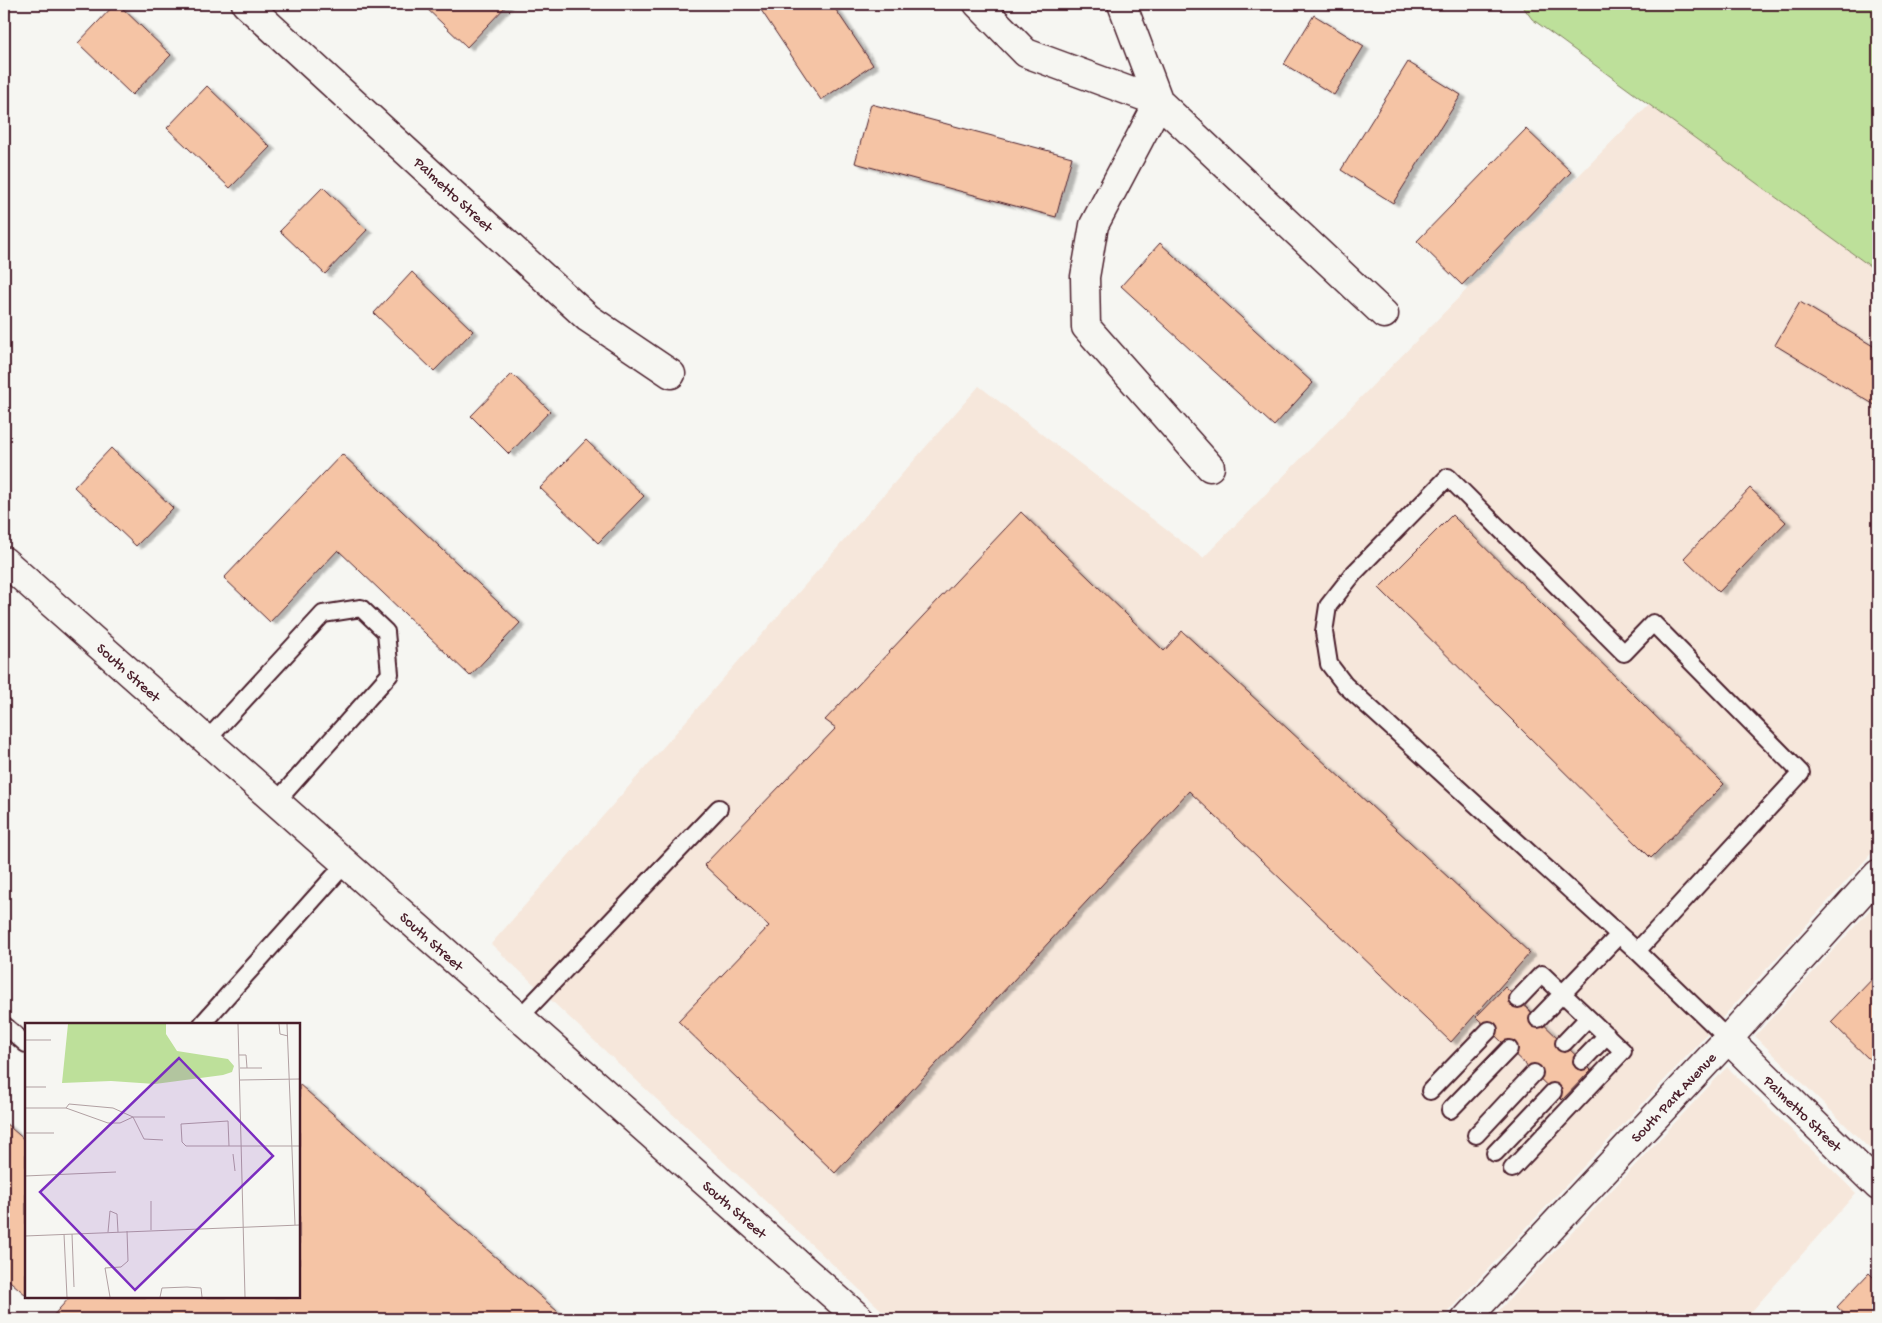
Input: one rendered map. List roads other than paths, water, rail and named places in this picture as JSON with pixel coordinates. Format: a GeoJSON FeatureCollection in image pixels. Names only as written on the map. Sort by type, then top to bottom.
{"type":"FeatureCollection","features":[{"type":"Feature","properties":{"kind":"street","name":"Palmetto Street"},"geometry":{"type":"LineString","coordinates":[[246,4],[588,318],[670,374]]}},
{"type":"Feature","properties":{"kind":"street"},"geometry":{"type":"LineString","coordinates":[[978,4],[1026,53],[1159,102],[1384,314]]}},
{"type":"Feature","properties":{"kind":"street"},"geometry":{"type":"LineString","coordinates":[[1122,4],[1159,102],[1094,226],[1085,277],[1086,327],[1210,467]]}},
{"type":"Feature","properties":{"kind":"street","name":"South Street"},"geometry":{"type":"LineString","coordinates":[[4,561],[860,1319]]}},
{"type":"Feature","properties":{"kind":"street","name":"South Park Avenue"},"geometry":{"type":"LineString","coordinates":[[1466,1319],[1728,1039],[1878,874]]}},
{"type":"Feature","properties":{"kind":"street","name":"Palmetto Street"},"geometry":{"type":"LineString","coordinates":[[1728,1039],[1878,1186]]}},
{"type":"Feature","properties":{"kind":"lane"},"geometry":{"type":"LineString","coordinates":[[1637,951],[1800,772],[1653,624],[1624,653],[1448,477],[1354,573],[1328,606],[1324,632],[1329,664],[1345,685],[1637,951],[1728,1039]]}},
{"type":"Feature","properties":{"kind":"lane"},"geometry":{"type":"LineString","coordinates":[[206,741],[323,614],[362,608],[386,632],[390,674],[276,802]]}},
{"type":"Feature","properties":{"kind":"lane"},"geometry":{"type":"LineString","coordinates":[[519,1018],[720,808]]}},
{"type":"Feature","properties":{"kind":"lane"},"geometry":{"type":"LineString","coordinates":[[203,1023],[345,864]]}},
{"type":"Feature","properties":{"kind":"lane"},"geometry":{"type":"LineString","coordinates":[[1538,1019],[1619,935]]}},
{"type":"Feature","properties":{"kind":"lane"},"geometry":{"type":"LineString","coordinates":[[1512,1169],[1623,1051],[1542,974],[1518,999]]}},
{"type":"Feature","properties":{"kind":"lane"},"geometry":{"type":"LineString","coordinates":[[1564,1043],[1588,1018]]}},
{"type":"Feature","properties":{"kind":"lane"},"geometry":{"type":"LineString","coordinates":[[4,1025],[25,1043]]}},
{"type":"Feature","properties":{"kind":"lane"},"geometry":{"type":"LineString","coordinates":[[1430,1091],[1489,1030]]}},
{"type":"Feature","properties":{"kind":"lane"},"geometry":{"type":"LineString","coordinates":[[1582,1061],[1607,1035]]}},
{"type":"Feature","properties":{"kind":"lane"},"geometry":{"type":"LineString","coordinates":[[1450,1110],[1509,1049]]}},
{"type":"Feature","properties":{"kind":"lane"},"geometry":{"type":"LineString","coordinates":[[1476,1135],[1534,1073]]}},
{"type":"Feature","properties":{"kind":"lane"},"geometry":{"type":"LineString","coordinates":[[1495,1152],[1553,1092]]}}]}
